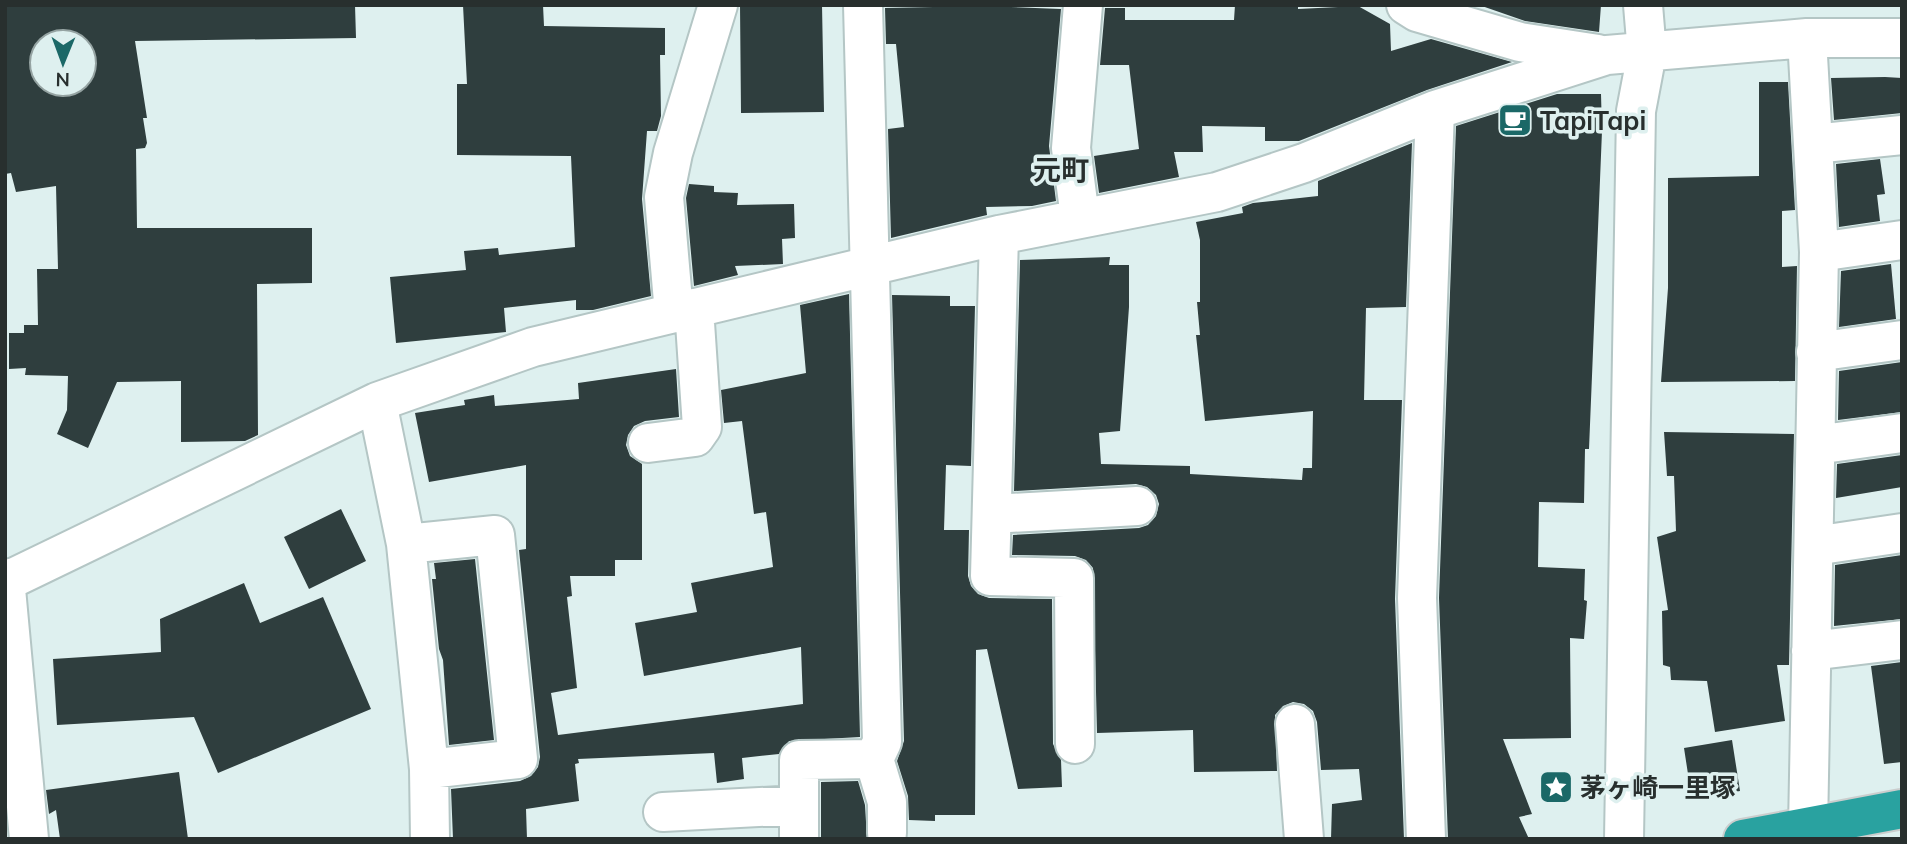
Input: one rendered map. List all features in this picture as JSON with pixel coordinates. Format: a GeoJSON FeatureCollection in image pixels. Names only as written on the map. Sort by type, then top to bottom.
{"type":"FeatureCollection","features":[{"type":"Feature","properties":{"kind":"highway"},"geometry":{"type":"LineString","coordinates":[[1743,839],[1794,833],[1902,808]]}},
{"type":"Feature","properties":{"kind":"street"},"geometry":{"type":"LineString","coordinates":[[648,443],[695,437],[702,427],[664,197],[673,153],[718,5]]}},
{"type":"Feature","properties":{"kind":"street"},"geometry":{"type":"LineString","coordinates":[[863,5],[882,742],[874,758],[887,802],[887,833]]}},
{"type":"Feature","properties":{"kind":"street"},"geometry":{"type":"LineString","coordinates":[[1080,218],[1071,148],[1083,5]]}},
{"type":"Feature","properties":{"kind":"street"},"geometry":{"type":"LineString","coordinates":[[1406,5],[1417,12],[1520,42],[1607,55],[1807,38],[1902,38]]}},
{"type":"Feature","properties":{"kind":"street"},"geometry":{"type":"LineString","coordinates":[[1624,839],[1636,111],[1647,53],[1643,5]]}},
{"type":"Feature","properties":{"kind":"street"},"geometry":{"type":"LineString","coordinates":[[1794,833],[1811,651],[1816,445],[1815,352],[1819,251],[1807,38]]}},
{"type":"Feature","properties":{"kind":"street"},"geometry":{"type":"LineString","coordinates":[[29,839],[5,580],[377,402],[534,347],[999,235],[1217,192],[1304,163],[1435,110],[1607,55]]}},
{"type":"Feature","properties":{"kind":"street"},"geometry":{"type":"LineString","coordinates":[[1426,839],[1417,598],[1435,110]]}},
{"type":"Feature","properties":{"kind":"street"},"geometry":{"type":"LineString","coordinates":[[1813,144],[1902,135]]}},
{"type":"Feature","properties":{"kind":"street"},"geometry":{"type":"LineString","coordinates":[[999,235],[990,576],[1074,578],[1075,744]]}},
{"type":"Feature","properties":{"kind":"street"},"geometry":{"type":"LineString","coordinates":[[1819,251],[1902,240]]}},
{"type":"Feature","properties":{"kind":"street"},"geometry":{"type":"LineString","coordinates":[[1815,352],[1902,340]]}},
{"type":"Feature","properties":{"kind":"street"},"geometry":{"type":"LineString","coordinates":[[377,402],[406,544],[429,769],[430,839]]}},
{"type":"Feature","properties":{"kind":"street"},"geometry":{"type":"LineString","coordinates":[[1816,445],[1902,433]]}},
{"type":"Feature","properties":{"kind":"street"},"geometry":{"type":"LineString","coordinates":[[992,514],[1137,506]]}},
{"type":"Feature","properties":{"kind":"street"},"geometry":{"type":"LineString","coordinates":[[1814,546],[1902,533]]}},
{"type":"Feature","properties":{"kind":"street"},"geometry":{"type":"LineString","coordinates":[[406,544],[495,535],[518,759],[429,769]]}},
{"type":"Feature","properties":{"kind":"street"},"geometry":{"type":"LineString","coordinates":[[1811,651],[1902,640]]}},
{"type":"Feature","properties":{"kind":"street"},"geometry":{"type":"LineString","coordinates":[[1295,723],[1304,839]]}},
{"type":"Feature","properties":{"kind":"street"},"geometry":{"type":"LineString","coordinates":[[663,813],[799,822],[799,760],[874,758]]}},
{"type":"Feature","properties":{"kind":"building"},"geometry":{"type":"Polygon","coordinates":[[[5,5],[355,5],[356,38],[135,41],[147,118],[143,118],[147,143],[145,148],[136,149],[137,228],[312,228],[312,283],[257,284],[258,435],[245,441],[181,442],[181,381],[117,382],[88,448],[57,434],[67,410],[68,376],[25,375],[26,368],[9,369],[9,333],[24,333],[24,325],[38,325],[37,269],[58,269],[56,186],[16,192],[11,173],[5,174],[5,5]]]}},
{"type":"Feature","properties":{"kind":"building"},"geometry":{"type":"Polygon","coordinates":[[[463,5],[543,5],[544,26],[665,28],[665,55],[660,55],[661,116],[657,131],[647,131],[642,199],[651,296],[593,310],[576,310],[576,300],[504,308],[506,332],[396,343],[390,277],[466,270],[464,251],[498,248],[499,255],[575,247],[571,156],[457,155],[457,84],[467,84],[463,5]]]}},
{"type":"Feature","properties":{"kind":"building"},"geometry":{"type":"Polygon","coordinates":[[[740,5],[822,5],[824,112],[741,113],[740,5]]]}},
{"type":"Feature","properties":{"kind":"building"},"geometry":{"type":"Polygon","coordinates":[[[1235,5],[1298,5],[1298,9],[1358,6],[1390,24],[1391,51],[1431,39],[1512,62],[1427,90],[1299,141],[1265,141],[1265,127],[1202,126],[1203,152],[1174,152],[1179,177],[1099,193],[1094,156],[1139,149],[1129,65],[1100,65],[1105,8],[1125,8],[1125,20],[1234,20],[1235,5]]]}},
{"type":"Feature","properties":{"kind":"building"},"geometry":{"type":"Polygon","coordinates":[[[1479,5],[1601,5],[1599,32],[1525,21],[1479,5]]]}},
{"type":"Feature","properties":{"kind":"building"},"geometry":{"type":"Polygon","coordinates":[[[982,6],[1061,9],[1049,146],[1056,201],[1032,206],[986,207],[987,215],[891,238],[888,129],[904,127],[896,44],[886,44],[885,8],[982,6]]]}},
{"type":"Feature","properties":{"kind":"building"},"geometry":{"type":"Polygon","coordinates":[[[1831,78],[1902,78],[1902,113],[1834,120],[1831,78]]]}},
{"type":"Feature","properties":{"kind":"building"},"geometry":{"type":"Polygon","coordinates":[[[1759,82],[1788,82],[1795,210],[1782,211],[1782,267],[1797,266],[1795,381],[1661,382],[1668,288],[1668,178],[1759,176],[1759,82]]]}},
{"type":"Feature","properties":{"kind":"building"},"geometry":{"type":"Polygon","coordinates":[[[1557,94],[1601,94],[1602,131],[1589,449],[1585,449],[1584,503],[1539,502],[1538,567],[1585,569],[1584,600],[1587,601],[1584,639],[1570,638],[1571,738],[1503,739],[1532,814],[1519,817],[1529,839],[1448,839],[1439,598],[1456,126],[1557,94]]]}},
{"type":"Feature","properties":{"kind":"building"},"geometry":{"type":"Polygon","coordinates":[[[1412,143],[1406,307],[1366,308],[1364,400],[1402,400],[1395,599],[1404,839],[1331,839],[1332,804],[1362,800],[1359,769],[1321,770],[1317,722],[1313,711],[1304,704],[1293,702],[1283,706],[1275,715],[1277,771],[1194,772],[1193,730],[1097,733],[1093,568],[1086,560],[1075,556],[1012,555],[1013,535],[1139,528],[1148,525],[1156,516],[1159,504],[1156,495],[1147,487],[1136,484],[1014,491],[1020,260],[1110,257],[1109,265],[1129,265],[1129,307],[1120,431],[1099,433],[1101,464],[1190,466],[1190,474],[1302,480],[1303,468],[1312,468],[1313,411],[1205,421],[1196,335],[1200,335],[1197,302],[1200,302],[1200,240],[1196,222],[1243,213],[1242,207],[1253,203],[1318,196],[1318,181],[1412,143]]]}},
{"type":"Feature","properties":{"kind":"building"},"geometry":{"type":"Polygon","coordinates":[[[1880,159],[1885,194],[1877,195],[1880,221],[1839,227],[1836,164],[1880,159]]]}},
{"type":"Feature","properties":{"kind":"building"},"geometry":{"type":"Polygon","coordinates":[[[689,184],[714,186],[714,192],[738,193],[737,205],[794,204],[795,238],[782,239],[783,264],[735,266],[738,275],[694,286],[686,198],[689,184]]]}},
{"type":"Feature","properties":{"kind":"building"},"geometry":{"type":"Polygon","coordinates":[[[1891,264],[1896,319],[1839,327],[1841,271],[1891,264]]]}},
{"type":"Feature","properties":{"kind":"building"},"geometry":{"type":"Polygon","coordinates":[[[849,294],[860,737],[789,741],[779,754],[742,758],[744,779],[717,783],[714,753],[578,759],[579,763],[575,764],[579,801],[526,809],[527,839],[453,839],[451,789],[520,781],[531,776],[538,767],[540,757],[519,550],[526,549],[526,465],[429,482],[415,413],[465,405],[464,400],[494,395],[495,406],[579,399],[578,383],[676,369],[679,417],[645,421],[634,426],[626,445],[630,456],[642,464],[642,560],[615,560],[615,576],[570,576],[572,596],[567,597],[577,688],[551,693],[558,735],[803,704],[801,647],[644,676],[635,623],[697,612],[691,583],[773,567],[766,512],[754,514],[742,421],[724,423],[721,390],[806,373],[800,305],[849,294]]]}},
{"type":"Feature","properties":{"kind":"building"},"geometry":{"type":"Polygon","coordinates":[[[892,295],[950,296],[950,306],[975,306],[971,466],[946,465],[944,530],[969,530],[968,576],[971,586],[978,594],[989,598],[1052,599],[1053,744],[1061,760],[1062,787],[1018,789],[987,649],[976,650],[975,815],[935,815],[935,821],[909,820],[908,796],[897,761],[904,741],[892,295]]]}},
{"type":"Feature","properties":{"kind":"building"},"geometry":{"type":"Polygon","coordinates":[[[1902,362],[1902,412],[1838,420],[1839,371],[1902,362]]]}},
{"type":"Feature","properties":{"kind":"building"},"geometry":{"type":"Polygon","coordinates":[[[1664,432],[1794,434],[1789,665],[1777,665],[1785,721],[1715,732],[1707,681],[1671,680],[1670,667],[1663,665],[1662,611],[1668,610],[1657,537],[1676,531],[1674,476],[1667,476],[1664,432]]]}},
{"type":"Feature","properties":{"kind":"building"},"geometry":{"type":"Polygon","coordinates":[[[1902,455],[1902,487],[1836,498],[1837,464],[1902,455]]]}},
{"type":"Feature","properties":{"kind":"building"},"geometry":{"type":"Polygon","coordinates":[[[341,509],[366,561],[309,589],[284,537],[341,509]]]}},
{"type":"Feature","properties":{"kind":"building"},"geometry":{"type":"Polygon","coordinates":[[[1902,555],[1902,619],[1834,626],[1835,565],[1902,555]]]}},
{"type":"Feature","properties":{"kind":"building"},"geometry":{"type":"Polygon","coordinates":[[[475,559],[494,740],[449,745],[443,660],[439,649],[432,579],[436,579],[434,563],[475,559]]]}},
{"type":"Feature","properties":{"kind":"building"},"geometry":{"type":"Polygon","coordinates":[[[244,583],[260,623],[323,597],[371,709],[218,773],[194,717],[57,725],[53,659],[161,652],[160,619],[244,583]]]}},
{"type":"Feature","properties":{"kind":"building"},"geometry":{"type":"Polygon","coordinates":[[[1902,662],[1902,762],[1884,764],[1871,666],[1902,662]]]}},
{"type":"Feature","properties":{"kind":"building"},"geometry":{"type":"Polygon","coordinates":[[[1732,740],[1740,791],[1705,797],[1702,785],[1690,787],[1684,748],[1732,740]]]}},
{"type":"Feature","properties":{"kind":"building"},"geometry":{"type":"Polygon","coordinates":[[[179,772],[188,839],[60,839],[56,810],[49,814],[46,790],[179,772]]]}},
{"type":"Feature","properties":{"kind":"building"},"geometry":{"type":"Polygon","coordinates":[[[858,781],[865,805],[867,839],[821,839],[821,782],[858,781]]]}},
{"type":"Feature","properties":{"kind":"place","name":"TapiTapi"},"geometry":{"type":"Point","coordinates":[1515,120]}},
{"type":"Feature","properties":{"kind":"place","name":"茅ヶ崎一里塚"},"geometry":{"type":"Point","coordinates":[1556,787]}},
{"type":"Feature","properties":{"kind":"district","name":"元町"},"geometry":{"type":"Point","coordinates":[1061,169]}}]}
